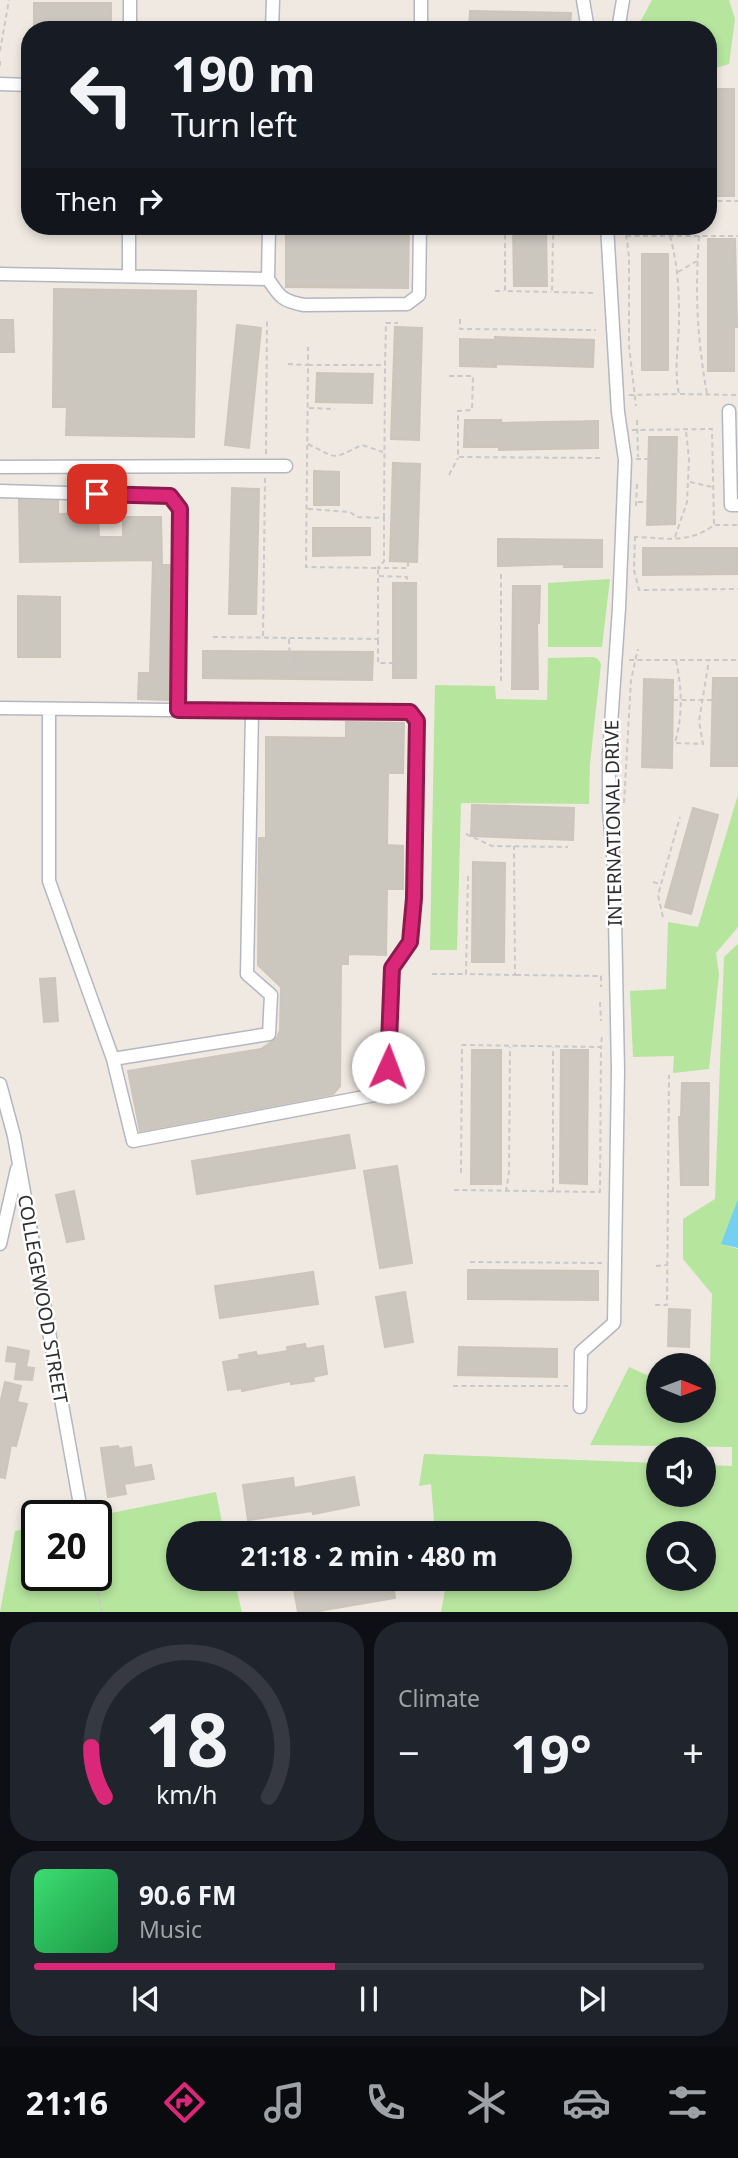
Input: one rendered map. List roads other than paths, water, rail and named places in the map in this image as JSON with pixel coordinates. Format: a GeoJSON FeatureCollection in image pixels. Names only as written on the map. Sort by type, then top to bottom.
{"type":"FeatureCollection","features":[{"type":"Feature","properties":{"kind":"street"},"geometry":{"type":"LineString","coordinates":[[130,0],[130,21]]}},
{"type":"Feature","properties":{"kind":"street"},"geometry":{"type":"LineString","coordinates":[[272,0],[272,21]]}},
{"type":"Feature","properties":{"kind":"street"},"geometry":{"type":"LineString","coordinates":[[421,0],[421,21]]}},
{"type":"Feature","properties":{"kind":"street"},"geometry":{"type":"LineString","coordinates":[[583,0],[586,21]]}},
{"type":"Feature","properties":{"kind":"street"},"geometry":{"type":"LineString","coordinates":[[620,21],[623,0]]}},
{"type":"Feature","properties":{"kind":"street"},"geometry":{"type":"LineString","coordinates":[[0,85],[21,85]]}},
{"type":"Feature","properties":{"kind":"street"},"geometry":{"type":"LineString","coordinates":[[129,235],[129,276]]}},
{"type":"Feature","properties":{"kind":"street"},"geometry":{"type":"LineString","coordinates":[[269,235],[268,279],[279,296],[287,302],[304,305],[408,304],[419,295],[420,235]]}},
{"type":"Feature","properties":{"kind":"street","name":"INTERNATIONAL DRIVE"},"geometry":{"type":"LineString","coordinates":[[580,1407],[580,1352],[614,1323],[617,1211],[618,1072],[609,754],[620,608],[625,460],[618,412],[608,235]]}},
{"type":"Feature","properties":{"kind":"street"},"geometry":{"type":"LineString","coordinates":[[0,274],[268,279]]}},
{"type":"Feature","properties":{"kind":"street"},"geometry":{"type":"LineString","coordinates":[[729,411],[731,505],[738,505]]}},
{"type":"Feature","properties":{"kind":"street"},"geometry":{"type":"LineString","coordinates":[[0,467],[286,466]]}},
{"type":"Feature","properties":{"kind":"street"},"geometry":{"type":"LineString","coordinates":[[0,491],[170,496],[180,509],[178,710]]}},
{"type":"Feature","properties":{"kind":"street"},"geometry":{"type":"LineString","coordinates":[[0,708],[410,712],[417,721],[414,898],[410,942],[392,968],[388,1067],[380,1094],[133,1141],[113,1059],[49,881],[49,709]]}},
{"type":"Feature","properties":{"kind":"street"},"geometry":{"type":"LineString","coordinates":[[113,1059],[268,1034],[271,995],[247,974],[252,711]]}},
{"type":"Feature","properties":{"kind":"street","name":"COLLEGEWOOD STREET"},"geometry":{"type":"LineString","coordinates":[[0,1084],[18,1162],[79,1500]]}},
{"type":"Feature","properties":{"kind":"street"},"geometry":{"type":"LineString","coordinates":[[0,1244],[18,1162]]}},
{"type":"Feature","properties":{"kind":"water"},"geometry":{"type":"Polygon","coordinates":[[[738,1199],[738,1248],[721,1244],[738,1199]]]}}]}
